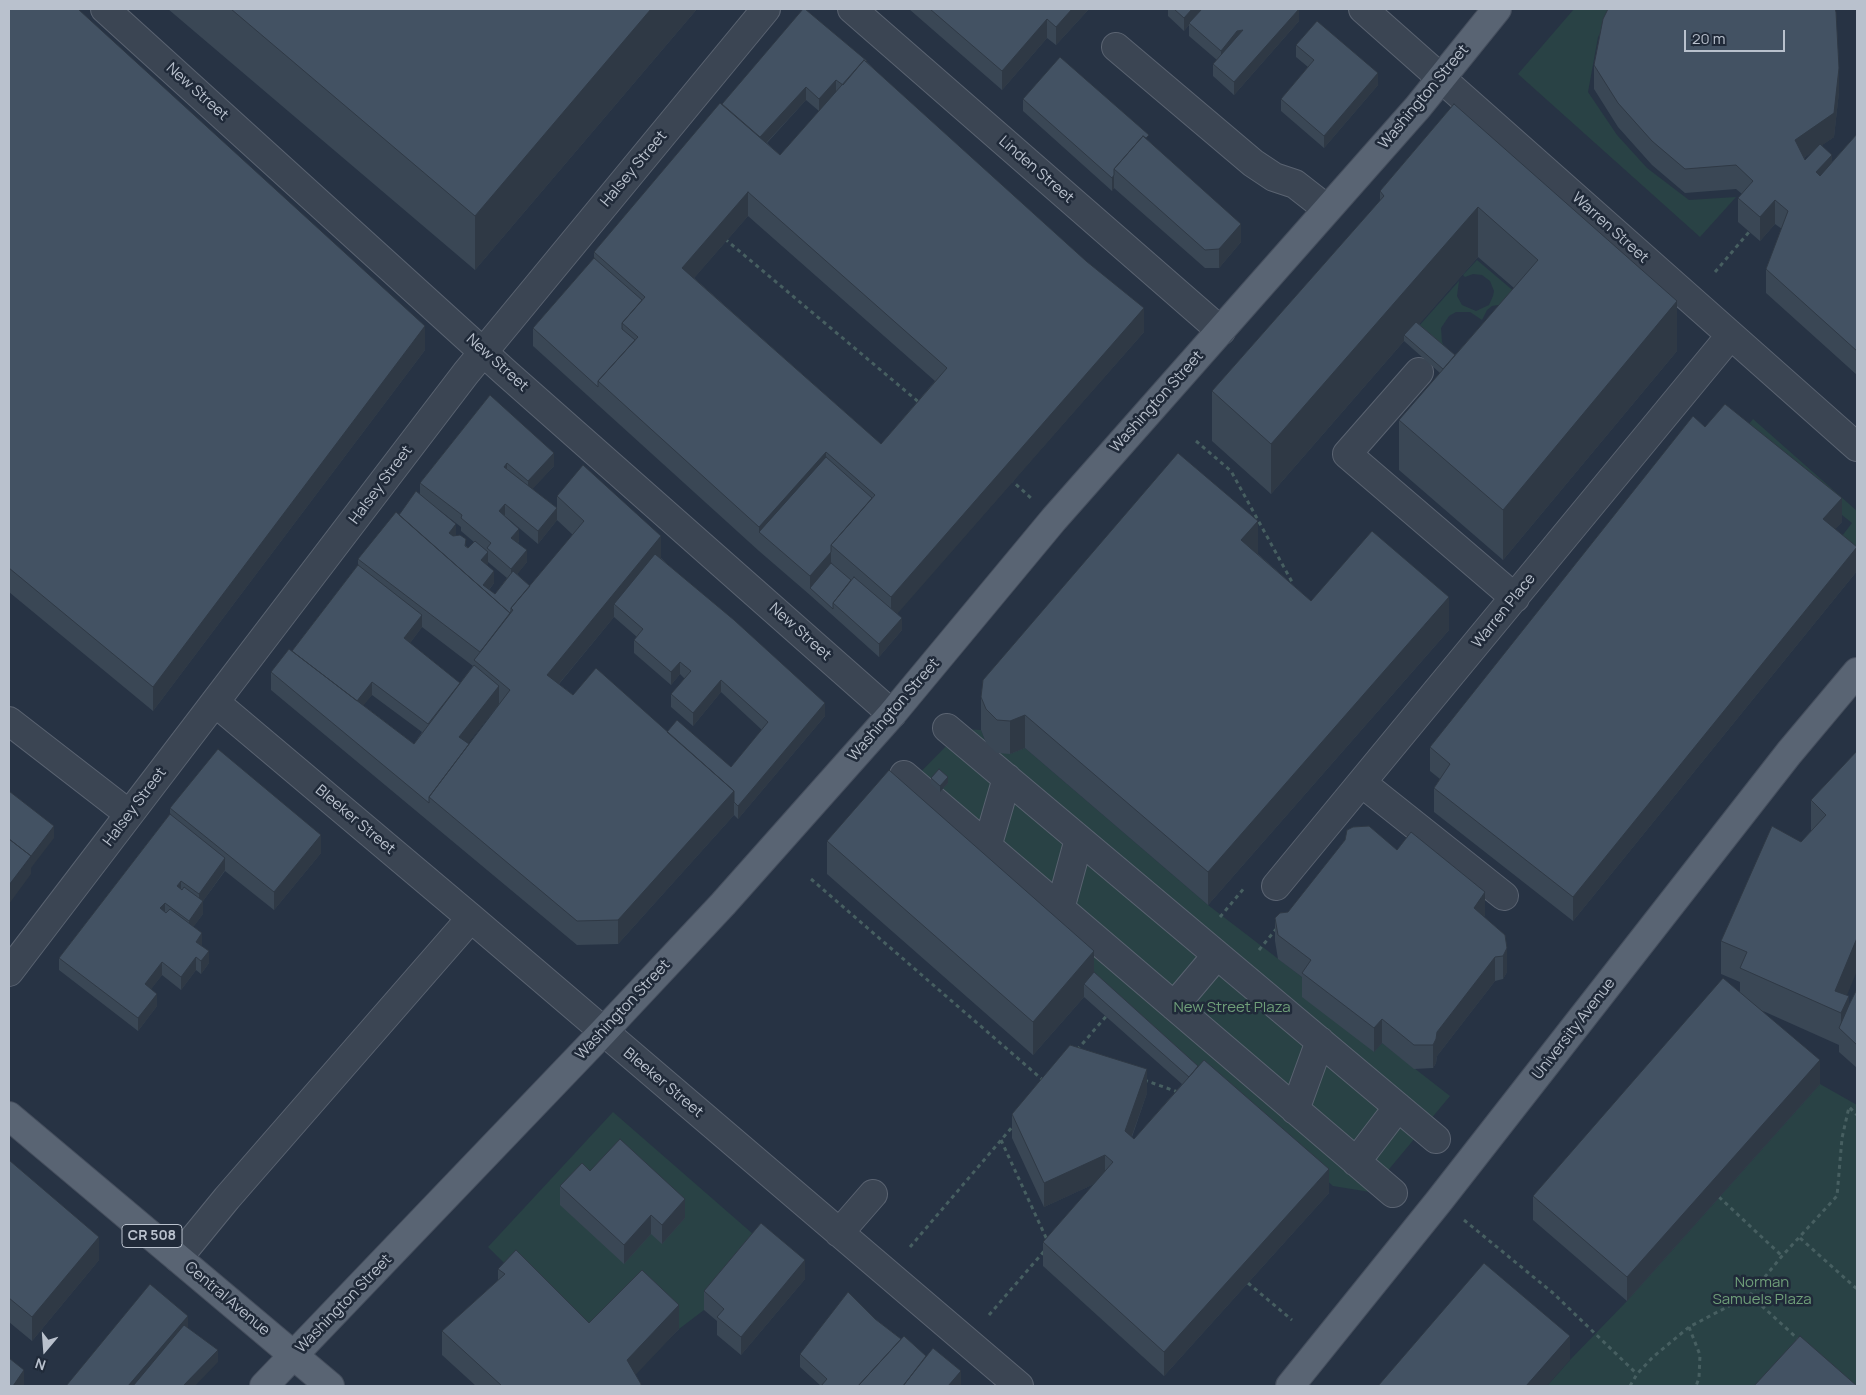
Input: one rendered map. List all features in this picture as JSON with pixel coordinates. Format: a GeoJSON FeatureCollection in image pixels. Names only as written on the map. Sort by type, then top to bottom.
{"type":"FeatureCollection","features":[{"type":"Feature","properties":{"kind":"main road","name":"Washington Street"},"geometry":{"type":"LineString","coordinates":[[264,1386],[723,904],[892,714],[1054,519],[1441,79],[1497,9]]}},
{"type":"Feature","properties":{"kind":"main road","name":"University Avenue"},"geometry":{"type":"LineString","coordinates":[[1290,1386],[1439,1201],[1790,753],[1857,672]]}},
{"type":"Feature","properties":{"kind":"main road","name":"Central Avenue"},"geometry":{"type":"LineString","coordinates":[[9,1116],[330,1386]]}},
{"type":"Feature","properties":{"kind":"street","name":"New Street"},"geometry":{"type":"LineString","coordinates":[[105,9],[483,351],[892,714]]}},
{"type":"Feature","properties":{"kind":"street","name":"Halsey Street"},"geometry":{"type":"LineString","coordinates":[[9,972],[483,351],[766,9]]}},
{"type":"Feature","properties":{"kind":"street","name":"Linden Street"},"geometry":{"type":"LineString","coordinates":[[852,9],[1221,331]]}},
{"type":"Feature","properties":{"kind":"street","name":"Warren Street"},"geometry":{"type":"LineString","coordinates":[[1363,9],[1857,447]]}},
{"type":"Feature","properties":{"kind":"street"},"geometry":{"type":"LineString","coordinates":[[1116,47],[1253,164],[1274,177],[1295,184],[1327,210]]}},
{"type":"Feature","properties":{"kind":"street","name":"Warren Place"},"geometry":{"type":"LineString","coordinates":[[1276,886],[1730,336]]}},
{"type":"Feature","properties":{"kind":"street"},"geometry":{"type":"LineString","coordinates":[[1419,372],[1348,454],[1515,598]]}},
{"type":"Feature","properties":{"kind":"street","name":"Bleeker Street"},"geometry":{"type":"LineString","coordinates":[[216,702],[1019,1386]]}},
{"type":"Feature","properties":{"kind":"street"},"geometry":{"type":"LineString","coordinates":[[9,721],[129,814]]}},
{"type":"Feature","properties":{"kind":"street"},"geometry":{"type":"LineString","coordinates":[[947,728],[1436,1139]]}},
{"type":"Feature","properties":{"kind":"street"},"geometry":{"type":"LineString","coordinates":[[904,775],[1393,1193]]}},
{"type":"Feature","properties":{"kind":"street"},"geometry":{"type":"LineString","coordinates":[[987,846],[1007,778]]}},
{"type":"Feature","properties":{"kind":"street"},"geometry":{"type":"LineString","coordinates":[[1362,782],[1504,896]]}},
{"type":"Feature","properties":{"kind":"street"},"geometry":{"type":"LineString","coordinates":[[1060,909],[1079,839]]}},
{"type":"Feature","properties":{"kind":"street"},"geometry":{"type":"LineString","coordinates":[[178,1258],[227,1198],[471,918]]}},
{"type":"Feature","properties":{"kind":"street"},"geometry":{"type":"LineString","coordinates":[[1174,1006],[1208,948]]}},
{"type":"Feature","properties":{"kind":"street"},"geometry":{"type":"LineString","coordinates":[[1295,1110],[1320,1041]]}},
{"type":"Feature","properties":{"kind":"street"},"geometry":{"type":"LineString","coordinates":[[1356,1162],[1398,1107]]}},
{"type":"Feature","properties":{"kind":"street"},"geometry":{"type":"LineString","coordinates":[[840,1233],[873,1194]]}},
{"type":"Feature","properties":{"kind":"path"},"geometry":{"type":"LineString","coordinates":[[718,232],[922,405]]}},
{"type":"Feature","properties":{"kind":"path"},"geometry":{"type":"LineString","coordinates":[[1714,272],[1749,232]]}},
{"type":"Feature","properties":{"kind":"path"},"geometry":{"type":"LineString","coordinates":[[1196,440],[1231,471],[1292,582]]}},
{"type":"Feature","properties":{"kind":"path"},"geometry":{"type":"LineString","coordinates":[[1005,475],[1054,519]]}},
{"type":"Feature","properties":{"kind":"path"},"geometry":{"type":"LineString","coordinates":[[811,879],[1048,1085]]}},
{"type":"Feature","properties":{"kind":"path"},"geometry":{"type":"LineString","coordinates":[[1208,948],[1246,886]]}},
{"type":"Feature","properties":{"kind":"path"},"geometry":{"type":"LineString","coordinates":[[1240,973],[1277,927]]}},
{"type":"Feature","properties":{"kind":"path"},"geometry":{"type":"LineString","coordinates":[[1072,1056],[1140,977]]}},
{"type":"Feature","properties":{"kind":"path"},"geometry":{"type":"LineString","coordinates":[[1136,1078],[1181,1093],[1175,1100]]}},
{"type":"Feature","properties":{"kind":"path"},"geometry":{"type":"LineString","coordinates":[[1630,1386],[1637,1374],[1653,1357],[1689,1327],[1750,1294],[1837,1196],[1842,1138],[1849,1107],[1857,1115]]}},
{"type":"Feature","properties":{"kind":"path"},"geometry":{"type":"LineString","coordinates":[[910,1247],[1018,1119]]}},
{"type":"Feature","properties":{"kind":"path"},"geometry":{"type":"LineString","coordinates":[[1001,1140],[1049,1245]]}},
{"type":"Feature","properties":{"kind":"path"},"geometry":{"type":"LineString","coordinates":[[1719,1197],[1782,1256]]}},
{"type":"Feature","properties":{"kind":"path"},"geometry":{"type":"LineString","coordinates":[[1464,1219],[1553,1293],[1637,1374]]}},
{"type":"Feature","properties":{"kind":"path"},"geometry":{"type":"LineString","coordinates":[[1800,1238],[1857,1289]]}},
{"type":"Feature","properties":{"kind":"path"},"geometry":{"type":"LineString","coordinates":[[989,1315],[1055,1239]]}},
{"type":"Feature","properties":{"kind":"path"},"geometry":{"type":"LineString","coordinates":[[1248,1283],[1292,1320]]}},
{"type":"Feature","properties":{"kind":"path"},"geometry":{"type":"LineString","coordinates":[[1750,1294],[1799,1340]]}},
{"type":"Feature","properties":{"kind":"path"},"geometry":{"type":"LineString","coordinates":[[1689,1327],[1700,1355],[1699,1378],[1696,1386]]}},
{"type":"Feature","properties":{"kind":"green space"},"geometry":{"type":"Polygon","coordinates":[[[1574,9],[1615,9],[1598,37],[1588,92],[1617,135],[1647,168],[1689,200],[1736,197],[1700,237],[1518,74],[1574,9]]]}},
{"type":"Feature","properties":{"kind":"green space"},"geometry":{"type":"Polygon","coordinates":[[[1477,260],[1536,310],[1498,305],[1492,306],[1487,310],[1482,320],[1470,312],[1456,312],[1449,316],[1441,328],[1442,342],[1446,349],[1419,326],[1459,281],[1457,296],[1462,305],[1476,311],[1489,305],[1494,291],[1490,281],[1482,275],[1473,274],[1465,277],[1463,275],[1477,260]]]}},
{"type":"Feature","properties":{"kind":"green space"},"geometry":{"type":"Polygon","coordinates":[[[1753,419],[1857,511],[1857,549],[1842,536],[1852,523],[1741,434],[1753,419]]]}},
{"type":"Feature","properties":{"kind":"green space","name":"New Street Plaza"},"geometry":{"type":"Polygon","coordinates":[[[963,729],[981,730],[986,743],[1025,748],[1208,905],[1311,984],[1374,1052],[1382,1043],[1450,1096],[1370,1192],[1333,1186],[893,800],[963,729]]]}},
{"type":"Feature","properties":{"kind":"green space","name":"Norman Samuels Plaza"},"geometry":{"type":"Polygon","coordinates":[[[1820,1084],[1857,1105],[1857,1386],[1547,1386],[1627,1301],[1820,1084]]]}},
{"type":"Feature","properties":{"kind":"green space"},"geometry":{"type":"Polygon","coordinates":[[[613,1112],[761,1241],[704,1310],[679,1329],[642,1294],[589,1347],[488,1247],[613,1112]]]}},
{"type":"Feature","properties":{"kind":"building"},"geometry":{"type":"Polygon","coordinates":[[[9,9],[78,9],[425,326],[153,687],[9,568],[9,9]]]}},
{"type":"Feature","properties":{"kind":"building"},"geometry":{"type":"Polygon","coordinates":[[[231,9],[651,9],[475,216],[231,9]]]}},
{"type":"Feature","properties":{"kind":"building"},"geometry":{"type":"Polygon","coordinates":[[[803,9],[867,61],[864,60],[843,85],[836,80],[819,99],[806,87],[760,137],[722,104],[803,9]]]}},
{"type":"Feature","properties":{"kind":"building"},"geometry":{"type":"Polygon","coordinates":[[[930,9],[1072,9],[1056,27],[1047,19],[1002,71],[930,9]]]}},
{"type":"Feature","properties":{"kind":"building"},"geometry":{"type":"Polygon","coordinates":[[[1174,9],[1192,9],[1184,18],[1174,9]]]}},
{"type":"Feature","properties":{"kind":"building"},"geometry":{"type":"Polygon","coordinates":[[[1202,9],[1299,9],[1234,82],[1213,64],[1243,30],[1237,31],[1221,51],[1189,23],[1202,9]]]}},
{"type":"Feature","properties":{"kind":"building"},"geometry":{"type":"Polygon","coordinates":[[[1608,9],[1835,9],[1839,68],[1834,113],[1795,140],[1805,160],[1820,144],[1832,155],[1816,172],[1820,176],[1857,134],[1857,351],[1766,269],[1788,211],[1775,200],[1760,217],[1738,198],[1753,181],[1736,165],[1685,169],[1652,141],[1618,103],[1594,65],[1603,19],[1608,9]]]}},
{"type":"Feature","properties":{"kind":"building"},"geometry":{"type":"Polygon","coordinates":[[[1317,21],[1378,73],[1324,136],[1281,99],[1314,60],[1296,45],[1317,21]]]}},
{"type":"Feature","properties":{"kind":"building"},"geometry":{"type":"Polygon","coordinates":[[[1060,57],[1149,135],[1146,138],[1143,136],[1114,169],[1112,178],[1023,99],[1060,57]]]}},
{"type":"Feature","properties":{"kind":"building"},"geometry":{"type":"Polygon","coordinates":[[[864,60],[1086,261],[1144,308],[891,597],[831,545],[875,495],[826,452],[759,527],[598,381],[638,337],[622,323],[645,297],[594,252],[720,103],[780,155],[864,60]],[[748,192],[682,268],[881,444],[947,368],[748,192]]]}},
{"type":"Feature","properties":{"kind":"building"},"geometry":{"type":"Polygon","coordinates":[[[1454,104],[1677,301],[1503,510],[1399,420],[1538,260],[1478,207],[1271,444],[1212,391],[1384,196],[1380,191],[1454,104]]]}},
{"type":"Feature","properties":{"kind":"building"},"geometry":{"type":"Polygon","coordinates":[[[1143,136],[1241,224],[1219,249],[1205,250],[1114,169],[1143,136]]]}},
{"type":"Feature","properties":{"kind":"building"},"geometry":{"type":"Polygon","coordinates":[[[594,258],[642,300],[622,323],[622,329],[635,340],[598,381],[598,387],[533,328],[594,258]]]}},
{"type":"Feature","properties":{"kind":"building"},"geometry":{"type":"Polygon","coordinates":[[[1416,322],[1455,355],[1443,369],[1404,335],[1416,322]]]}},
{"type":"Feature","properties":{"kind":"building"},"geometry":{"type":"Polygon","coordinates":[[[490,395],[554,453],[528,481],[507,463],[504,467],[557,508],[538,531],[505,504],[499,511],[519,529],[511,538],[527,550],[511,569],[487,548],[491,543],[461,518],[462,515],[420,483],[490,395]]]}},
{"type":"Feature","properties":{"kind":"building"},"geometry":{"type":"Polygon","coordinates":[[[1725,404],[1842,498],[1823,519],[1857,547],[1573,897],[1434,788],[1450,764],[1430,747],[1693,416],[1705,427],[1725,404]]]}},
{"type":"Feature","properties":{"kind":"building"},"geometry":{"type":"Polygon","coordinates":[[[1178,453],[1258,521],[1241,540],[1311,601],[1372,531],[1449,597],[1208,872],[1025,715],[1010,721],[997,720],[986,709],[981,697],[983,680],[1178,453]]]}},
{"type":"Feature","properties":{"kind":"building"},"geometry":{"type":"Polygon","coordinates":[[[826,457],[872,498],[831,545],[831,552],[810,576],[759,532],[826,457]]]}},
{"type":"Feature","properties":{"kind":"building"},"geometry":{"type":"Polygon","coordinates":[[[583,465],[661,536],[547,675],[573,695],[596,668],[734,791],[618,920],[577,921],[429,797],[510,690],[474,660],[513,610],[511,608],[584,521],[557,496],[583,465]]]}},
{"type":"Feature","properties":{"kind":"building"},"geometry":{"type":"Polygon","coordinates":[[[416,491],[456,524],[449,533],[453,536],[460,535],[466,539],[465,546],[468,548],[475,541],[488,552],[481,560],[494,571],[483,585],[495,594],[513,571],[530,586],[511,608],[510,613],[399,515],[416,491]]]}},
{"type":"Feature","properties":{"kind":"building"},"geometry":{"type":"Polygon","coordinates":[[[396,512],[510,613],[480,652],[358,559],[396,512]]]}},
{"type":"Feature","properties":{"kind":"building"},"geometry":{"type":"Polygon","coordinates":[[[655,554],[734,620],[825,703],[738,806],[734,802],[734,791],[667,732],[677,720],[731,767],[768,722],[721,680],[693,713],[671,694],[691,671],[680,662],[671,672],[634,640],[643,629],[614,604],[655,554]]]}},
{"type":"Feature","properties":{"kind":"building"},"geometry":{"type":"Polygon","coordinates":[[[831,563],[851,580],[833,603],[833,609],[810,588],[831,563]]]}},
{"type":"Feature","properties":{"kind":"building"},"geometry":{"type":"Polygon","coordinates":[[[358,565],[422,615],[404,638],[460,683],[428,724],[372,682],[357,701],[292,651],[358,565]]]}},
{"type":"Feature","properties":{"kind":"building"},"geometry":{"type":"Polygon","coordinates":[[[854,577],[902,618],[879,644],[833,603],[854,577]]]}},
{"type":"Feature","properties":{"kind":"building"},"geometry":{"type":"Polygon","coordinates":[[[289,649],[414,744],[474,665],[499,686],[459,737],[469,744],[429,797],[429,803],[271,672],[289,649]]]}},
{"type":"Feature","properties":{"kind":"building"},"geometry":{"type":"Polygon","coordinates":[[[218,749],[321,835],[274,892],[170,808],[218,749]]]}},
{"type":"Feature","properties":{"kind":"building"},"geometry":{"type":"Polygon","coordinates":[[[1857,751],[1857,938],[1835,991],[1849,996],[1841,1013],[1740,968],[1747,952],[1721,941],[1772,826],[1801,842],[1826,815],[1811,800],[1857,751]]]}},
{"type":"Feature","properties":{"kind":"building"},"geometry":{"type":"Polygon","coordinates":[[[939,769],[948,777],[940,786],[931,778],[939,769]]]}},
{"type":"Feature","properties":{"kind":"building"},"geometry":{"type":"Polygon","coordinates":[[[889,770],[1094,951],[1033,1022],[827,841],[889,770]]]}},
{"type":"Feature","properties":{"kind":"building"},"geometry":{"type":"Polygon","coordinates":[[[9,791],[54,826],[31,856],[9,839],[9,791]]]}},
{"type":"Feature","properties":{"kind":"building"},"geometry":{"type":"Polygon","coordinates":[[[170,814],[225,858],[199,894],[181,881],[177,886],[182,890],[184,887],[203,901],[189,921],[165,903],[160,908],[166,913],[170,909],[202,933],[196,942],[209,951],[201,961],[196,957],[181,977],[162,962],[145,984],[157,994],[138,1018],[59,958],[170,814]]]}},
{"type":"Feature","properties":{"kind":"building"},"geometry":{"type":"Polygon","coordinates":[[[1369,826],[1397,850],[1411,832],[1485,892],[1474,908],[1505,935],[1507,948],[1503,956],[1495,957],[1437,1032],[1433,1045],[1414,1045],[1382,1019],[1374,1028],[1302,973],[1311,960],[1278,935],[1275,918],[1280,913],[1288,912],[1345,840],[1347,830],[1353,827],[1369,826]]]}},
{"type":"Feature","properties":{"kind":"building"},"geometry":{"type":"Polygon","coordinates":[[[9,839],[31,856],[9,885],[9,839]]]}},
{"type":"Feature","properties":{"kind":"building"},"geometry":{"type":"Polygon","coordinates":[[[1094,972],[1198,1066],[1189,1077],[1084,984],[1094,972]]]}},
{"type":"Feature","properties":{"kind":"building"},"geometry":{"type":"Polygon","coordinates":[[[1723,978],[1820,1060],[1627,1277],[1533,1196],[1723,978]]]}},
{"type":"Feature","properties":{"kind":"building"},"geometry":{"type":"Polygon","coordinates":[[[1857,989],[1857,1045],[1839,1028],[1857,989]]]}},
{"type":"Feature","properties":{"kind":"building"},"geometry":{"type":"Polygon","coordinates":[[[1070,1045],[1147,1069],[1125,1131],[1134,1139],[1204,1060],[1329,1169],[1164,1352],[1043,1242],[1113,1162],[1105,1155],[1044,1183],[1012,1114],[1070,1045]]]}},
{"type":"Feature","properties":{"kind":"building"},"geometry":{"type":"Polygon","coordinates":[[[620,1139],[685,1199],[662,1225],[651,1215],[624,1245],[560,1186],[582,1163],[590,1171],[620,1139]]]}},
{"type":"Feature","properties":{"kind":"building"},"geometry":{"type":"Polygon","coordinates":[[[9,1160],[99,1237],[32,1317],[9,1298],[9,1160]]]}},
{"type":"Feature","properties":{"kind":"building"},"geometry":{"type":"Polygon","coordinates":[[[761,1223],[805,1260],[741,1337],[717,1317],[724,1309],[704,1291],[761,1223]]]}},
{"type":"Feature","properties":{"kind":"building"},"geometry":{"type":"Polygon","coordinates":[[[516,1250],[589,1323],[642,1270],[679,1305],[627,1360],[641,1386],[502,1386],[442,1331],[505,1274],[498,1269],[516,1250]]]}},
{"type":"Feature","properties":{"kind":"building"},"geometry":{"type":"Polygon","coordinates":[[[1484,1263],[1570,1336],[1526,1386],[1378,1386],[1484,1263]]]}},
{"type":"Feature","properties":{"kind":"building"},"geometry":{"type":"Polygon","coordinates":[[[150,1284],[188,1316],[128,1386],[66,1386],[150,1284]]]}},
{"type":"Feature","properties":{"kind":"building"},"geometry":{"type":"Polygon","coordinates":[[[848,1292],[875,1319],[901,1339],[858,1386],[821,1386],[827,1379],[800,1354],[848,1292]]]}},
{"type":"Feature","properties":{"kind":"building"},"geometry":{"type":"Polygon","coordinates":[[[184,1325],[218,1350],[183,1386],[133,1386],[184,1325]]]}},
{"type":"Feature","properties":{"kind":"building"},"geometry":{"type":"Polygon","coordinates":[[[904,1336],[926,1356],[903,1386],[858,1386],[904,1336]]]}},
{"type":"Feature","properties":{"kind":"building"},"geometry":{"type":"Polygon","coordinates":[[[1800,1336],[1857,1386],[1754,1386],[1800,1336]]]}},
{"type":"Feature","properties":{"kind":"building"},"geometry":{"type":"Polygon","coordinates":[[[933,1348],[961,1371],[948,1386],[903,1386],[933,1348]]]}},
{"type":"Feature","properties":{"kind":"building"},"geometry":{"type":"Polygon","coordinates":[[[9,1358],[24,1370],[13,1386],[9,1386],[9,1358]]]}}]}
